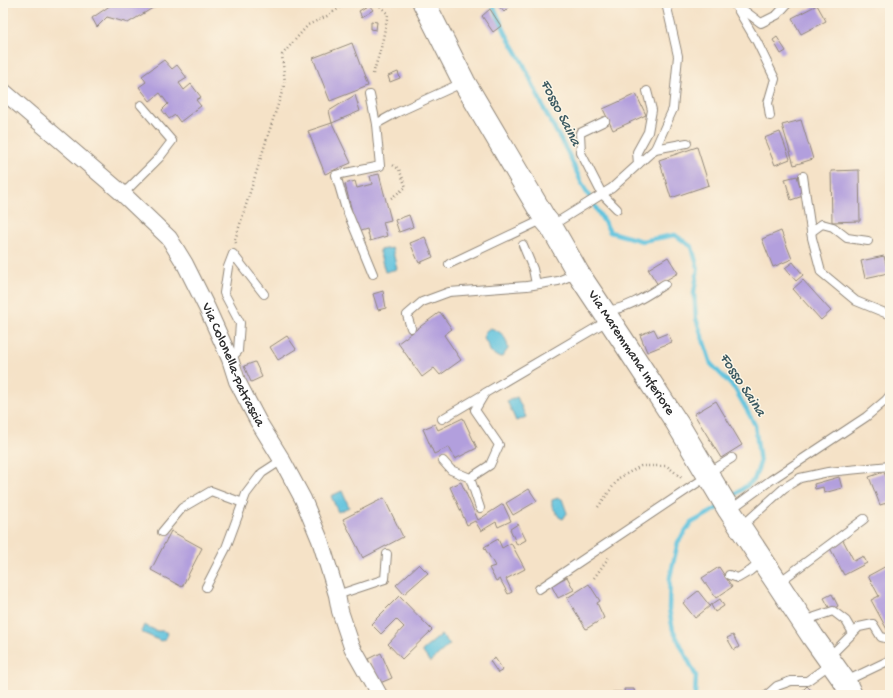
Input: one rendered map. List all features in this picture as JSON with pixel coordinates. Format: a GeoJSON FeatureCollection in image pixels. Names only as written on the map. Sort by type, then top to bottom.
{"type":"FeatureCollection","features":[{"type":"Feature","properties":{"kind":"main road","name":"Via Maremmana Inferiore"},"geometry":{"type":"LineString","coordinates":[[424,3],[464,82],[578,273],[677,424],[719,499],[763,560],[848,688]]}},
{"type":"Feature","properties":{"kind":"street","name":"Via Colonella-Patrascia"},"geometry":{"type":"LineString","coordinates":[[3,91],[123,194],[168,238],[185,264],[207,308],[230,360],[237,381],[258,421],[304,499],[320,540],[338,595],[340,611],[352,647],[379,695]]}},
{"type":"Feature","properties":{"kind":"lane"},"geometry":{"type":"LineString","coordinates":[[449,264],[548,223],[602,194],[612,188],[655,148],[673,109],[678,56],[666,3]]}},
{"type":"Feature","properties":{"kind":"lane"},"geometry":{"type":"LineString","coordinates":[[735,3],[761,23],[777,15],[788,3]]}},
{"type":"Feature","properties":{"kind":"lane"},"geometry":{"type":"LineString","coordinates":[[735,3],[757,42],[775,79],[768,103],[770,116]]}},
{"type":"Feature","properties":{"kind":"lane"},"geometry":{"type":"LineString","coordinates":[[376,124],[396,113],[464,82]]}},
{"type":"Feature","properties":{"kind":"lane"},"geometry":{"type":"LineString","coordinates":[[638,164],[637,152],[648,132],[652,110],[647,91]]}},
{"type":"Feature","properties":{"kind":"lane"},"geometry":{"type":"LineString","coordinates":[[370,95],[376,124],[380,166],[336,175],[345,206],[373,274]]}},
{"type":"Feature","properties":{"kind":"lane"},"geometry":{"type":"LineString","coordinates":[[123,194],[159,158],[172,141],[141,104]]}},
{"type":"Feature","properties":{"kind":"lane"},"geometry":{"type":"LineString","coordinates":[[605,121],[580,134],[581,153],[602,194],[617,209]]}},
{"type":"Feature","properties":{"kind":"lane"},"geometry":{"type":"LineString","coordinates":[[655,148],[687,143]]}},
{"type":"Feature","properties":{"kind":"lane"},"geometry":{"type":"LineString","coordinates":[[803,176],[811,232],[820,272],[856,301],[890,315]]}},
{"type":"Feature","properties":{"kind":"lane"},"geometry":{"type":"LineString","coordinates":[[811,232],[822,224],[833,227],[847,238],[868,241]]}},
{"type":"Feature","properties":{"kind":"lane"},"geometry":{"type":"LineString","coordinates":[[523,245],[533,269],[536,284]]}},
{"type":"Feature","properties":{"kind":"lane"},"geometry":{"type":"LineString","coordinates":[[230,360],[238,351],[240,323],[224,293],[228,267],[233,254],[264,294]]}},
{"type":"Feature","properties":{"kind":"lane"},"geometry":{"type":"LineString","coordinates":[[411,328],[407,315],[422,302],[449,292],[527,286],[558,281],[578,273]]}},
{"type":"Feature","properties":{"kind":"lane"},"geometry":{"type":"LineString","coordinates":[[442,419],[485,394],[606,316],[616,310],[635,303],[665,284]]}},
{"type":"Feature","properties":{"kind":"lane"},"geometry":{"type":"LineString","coordinates":[[470,478],[490,465],[499,445],[475,410],[485,394]]}},
{"type":"Feature","properties":{"kind":"lane"},"geometry":{"type":"LineString","coordinates":[[539,589],[719,499],[771,480],[866,417],[890,395]]}},
{"type":"Feature","properties":{"kind":"lane"},"geometry":{"type":"LineString","coordinates":[[719,499],[716,468],[732,458]]}},
{"type":"Feature","properties":{"kind":"lane"},"geometry":{"type":"LineString","coordinates":[[206,587],[226,548],[246,494],[262,472],[282,460]]}},
{"type":"Feature","properties":{"kind":"lane"},"geometry":{"type":"LineString","coordinates":[[443,460],[451,470],[470,478],[480,508]]}},
{"type":"Feature","properties":{"kind":"lane"},"geometry":{"type":"LineString","coordinates":[[719,499],[784,488],[800,478],[828,472],[890,466]]}},
{"type":"Feature","properties":{"kind":"lane"},"geometry":{"type":"LineString","coordinates":[[162,532],[182,508],[211,491],[243,503]]}},
{"type":"Feature","properties":{"kind":"lane"},"geometry":{"type":"LineString","coordinates":[[778,583],[864,519]]}},
{"type":"Feature","properties":{"kind":"lane"},"geometry":{"type":"LineString","coordinates":[[338,595],[385,579],[387,554]]}},
{"type":"Feature","properties":{"kind":"lane"},"geometry":{"type":"LineString","coordinates":[[729,575],[738,578],[763,560]]}},
{"type":"Feature","properties":{"kind":"lane"},"geometry":{"type":"LineString","coordinates":[[804,623],[815,617],[833,611],[846,622],[853,633]]}},
{"type":"Feature","properties":{"kind":"lane"},"geometry":{"type":"LineString","coordinates":[[766,695],[777,686],[791,682],[807,681],[830,661],[859,627],[873,624],[881,637],[890,638]]}},
{"type":"Feature","properties":{"kind":"lane"},"geometry":{"type":"LineString","coordinates":[[848,688],[890,660]]}},
{"type":"Feature","properties":{"kind":"path"},"geometry":{"type":"LineString","coordinates":[[239,262],[235,240],[285,83],[282,55],[308,25],[327,16],[347,3]]}},
{"type":"Feature","properties":{"kind":"path"},"geometry":{"type":"LineString","coordinates":[[373,74],[381,48],[388,14],[376,3]]}},
{"type":"Feature","properties":{"kind":"path"},"geometry":{"type":"LineString","coordinates":[[380,166],[391,163],[399,169],[406,187],[391,198]]}},
{"type":"Feature","properties":{"kind":"path"},"geometry":{"type":"LineString","coordinates":[[598,507],[619,478],[641,466],[667,466],[680,477],[719,499]]}},
{"type":"Feature","properties":{"kind":"water"},"geometry":{"type":"Polygon","coordinates":[[[392,248],[397,269],[385,272],[379,250],[392,248]]]}},
{"type":"Feature","properties":{"kind":"water"},"geometry":{"type":"Polygon","coordinates":[[[490,328],[501,333],[505,338],[508,349],[502,357],[496,356],[490,351],[488,344],[483,338],[486,331],[490,328]]]}},
{"type":"Feature","properties":{"kind":"water"},"geometry":{"type":"Polygon","coordinates":[[[517,397],[526,417],[516,421],[507,401],[517,397]]]}},
{"type":"Feature","properties":{"kind":"water"},"geometry":{"type":"Polygon","coordinates":[[[342,491],[349,507],[338,512],[331,496],[342,491]]]}},
{"type":"Feature","properties":{"kind":"water"},"geometry":{"type":"Polygon","coordinates":[[[558,498],[562,499],[567,513],[563,519],[559,517],[552,506],[552,500],[558,498]]]}},
{"type":"Feature","properties":{"kind":"water"},"geometry":{"type":"Polygon","coordinates":[[[144,625],[157,631],[168,633],[166,638],[161,641],[141,632],[144,625]]]}},
{"type":"Feature","properties":{"kind":"water"},"geometry":{"type":"Polygon","coordinates":[[[441,635],[450,644],[430,662],[422,651],[441,635]]]}},
{"type":"Feature","properties":{"kind":"building"},"geometry":{"type":"Polygon","coordinates":[[[111,3],[154,3],[156,6],[128,23],[107,17],[97,27],[92,18],[111,5],[111,3]]]}},
{"type":"Feature","properties":{"kind":"building"},"geometry":{"type":"Polygon","coordinates":[[[496,3],[513,3],[504,12],[496,3]]]}},
{"type":"Feature","properties":{"kind":"building"},"geometry":{"type":"Polygon","coordinates":[[[369,5],[373,10],[362,17],[359,11],[369,5]]]}},
{"type":"Feature","properties":{"kind":"building"},"geometry":{"type":"Polygon","coordinates":[[[817,5],[826,21],[801,34],[792,18],[817,5]]]}},
{"type":"Feature","properties":{"kind":"building"},"geometry":{"type":"Polygon","coordinates":[[[490,9],[501,26],[493,32],[482,16],[490,9]]]}},
{"type":"Feature","properties":{"kind":"building"},"geometry":{"type":"Polygon","coordinates":[[[371,21],[377,22],[376,30],[371,29],[371,21]]]}},
{"type":"Feature","properties":{"kind":"building"},"geometry":{"type":"Polygon","coordinates":[[[777,37],[786,51],[781,54],[773,40],[777,37]]]}},
{"type":"Feature","properties":{"kind":"building"},"geometry":{"type":"Polygon","coordinates":[[[352,43],[368,86],[330,101],[313,58],[352,43]]]}},
{"type":"Feature","properties":{"kind":"building"},"geometry":{"type":"Polygon","coordinates":[[[164,60],[172,69],[177,65],[187,78],[179,83],[184,90],[191,84],[201,97],[196,100],[201,106],[180,122],[175,115],[169,119],[162,110],[168,104],[160,93],[150,101],[139,87],[146,82],[142,76],[164,60]]]}},
{"type":"Feature","properties":{"kind":"building"},"geometry":{"type":"Polygon","coordinates":[[[398,72],[400,78],[390,82],[388,76],[398,72]]]}},
{"type":"Feature","properties":{"kind":"building"},"geometry":{"type":"Polygon","coordinates":[[[636,94],[646,115],[613,130],[603,109],[636,94]]]}},
{"type":"Feature","properties":{"kind":"building"},"geometry":{"type":"Polygon","coordinates":[[[355,95],[360,111],[332,123],[329,111],[355,95]]]}},
{"type":"Feature","properties":{"kind":"building"},"geometry":{"type":"Polygon","coordinates":[[[801,120],[813,159],[794,165],[782,125],[801,120]]]}},
{"type":"Feature","properties":{"kind":"building"},"geometry":{"type":"Polygon","coordinates":[[[332,123],[351,163],[325,174],[308,131],[332,123]]]}},
{"type":"Feature","properties":{"kind":"building"},"geometry":{"type":"Polygon","coordinates":[[[780,132],[790,159],[775,165],[764,138],[780,132]]]}},
{"type":"Feature","properties":{"kind":"building"},"geometry":{"type":"Polygon","coordinates":[[[697,147],[709,185],[671,198],[659,160],[697,147]]]}},
{"type":"Feature","properties":{"kind":"building"},"geometry":{"type":"Polygon","coordinates":[[[859,170],[860,221],[832,222],[831,171],[859,170]]]}},
{"type":"Feature","properties":{"kind":"building"},"geometry":{"type":"Polygon","coordinates":[[[379,174],[391,220],[383,222],[387,236],[370,241],[367,229],[357,232],[345,184],[355,181],[357,188],[372,184],[370,176],[379,174]]]}},
{"type":"Feature","properties":{"kind":"building"},"geometry":{"type":"Polygon","coordinates":[[[797,176],[803,196],[791,200],[785,179],[797,176]]]}},
{"type":"Feature","properties":{"kind":"building"},"geometry":{"type":"Polygon","coordinates":[[[409,215],[413,227],[399,232],[395,220],[409,215]]]}},
{"type":"Feature","properties":{"kind":"building"},"geometry":{"type":"Polygon","coordinates":[[[781,231],[792,259],[773,267],[762,239],[781,231]]]}},
{"type":"Feature","properties":{"kind":"building"},"geometry":{"type":"Polygon","coordinates":[[[425,237],[433,257],[419,263],[410,243],[425,237]]]}},
{"type":"Feature","properties":{"kind":"building"},"geometry":{"type":"Polygon","coordinates":[[[884,256],[888,273],[865,278],[861,261],[884,256]]]}},
{"type":"Feature","properties":{"kind":"building"},"geometry":{"type":"Polygon","coordinates":[[[668,257],[678,273],[658,285],[648,269],[668,257]]]}},
{"type":"Feature","properties":{"kind":"building"},"geometry":{"type":"Polygon","coordinates":[[[793,262],[803,275],[796,281],[785,268],[793,262]]]}},
{"type":"Feature","properties":{"kind":"building"},"geometry":{"type":"Polygon","coordinates":[[[803,280],[831,311],[821,320],[793,289],[803,280]]]}},
{"type":"Feature","properties":{"kind":"building"},"geometry":{"type":"Polygon","coordinates":[[[383,291],[386,308],[378,310],[373,294],[383,291]]]}},
{"type":"Feature","properties":{"kind":"building"},"geometry":{"type":"Polygon","coordinates":[[[440,312],[452,329],[444,335],[461,360],[440,375],[434,368],[422,377],[398,343],[440,312]]]}},
{"type":"Feature","properties":{"kind":"building"},"geometry":{"type":"Polygon","coordinates":[[[654,329],[658,337],[668,333],[672,342],[647,352],[640,335],[654,329]]]}},
{"type":"Feature","properties":{"kind":"building"},"geometry":{"type":"Polygon","coordinates":[[[287,336],[296,349],[278,360],[270,347],[287,336]]]}},
{"type":"Feature","properties":{"kind":"building"},"geometry":{"type":"Polygon","coordinates":[[[255,362],[262,377],[251,382],[244,366],[255,362]]]}},
{"type":"Feature","properties":{"kind":"building"},"geometry":{"type":"Polygon","coordinates":[[[716,401],[742,445],[721,458],[694,414],[716,401]]]}},
{"type":"Feature","properties":{"kind":"building"},"geometry":{"type":"Polygon","coordinates":[[[463,418],[477,448],[455,459],[449,447],[434,454],[423,429],[435,424],[438,430],[463,418]]]}},
{"type":"Feature","properties":{"kind":"building"},"geometry":{"type":"Polygon","coordinates":[[[884,472],[890,488],[890,502],[880,505],[869,477],[884,472]]]}},
{"type":"Feature","properties":{"kind":"building"},"geometry":{"type":"Polygon","coordinates":[[[839,477],[842,488],[824,493],[823,487],[815,489],[814,484],[839,477]]]}},
{"type":"Feature","properties":{"kind":"building"},"geometry":{"type":"Polygon","coordinates":[[[461,482],[478,520],[503,504],[511,521],[498,527],[496,522],[481,531],[475,521],[467,525],[450,487],[461,482]]]}},
{"type":"Feature","properties":{"kind":"building"},"geometry":{"type":"Polygon","coordinates":[[[529,489],[537,501],[513,515],[506,503],[529,489]]]}},
{"type":"Feature","properties":{"kind":"building"},"geometry":{"type":"Polygon","coordinates":[[[384,498],[403,537],[363,558],[343,519],[384,498]]]}},
{"type":"Feature","properties":{"kind":"building"},"geometry":{"type":"Polygon","coordinates":[[[518,524],[526,540],[517,545],[510,529],[518,524]]]}},
{"type":"Feature","properties":{"kind":"building"},"geometry":{"type":"Polygon","coordinates":[[[171,531],[202,548],[182,587],[151,570],[171,531]]]}},
{"type":"Feature","properties":{"kind":"building"},"geometry":{"type":"Polygon","coordinates":[[[498,539],[502,548],[511,543],[525,569],[506,579],[512,592],[508,594],[500,579],[496,581],[489,568],[495,566],[484,547],[498,539]]]}},
{"type":"Feature","properties":{"kind":"building"},"geometry":{"type":"Polygon","coordinates":[[[843,540],[854,561],[863,556],[867,563],[844,575],[830,548],[843,540]]]}},
{"type":"Feature","properties":{"kind":"building"},"geometry":{"type":"Polygon","coordinates":[[[419,564],[428,573],[404,594],[396,585],[419,564]]]}},
{"type":"Feature","properties":{"kind":"building"},"geometry":{"type":"Polygon","coordinates":[[[890,564],[890,635],[871,600],[879,596],[868,576],[890,564]]]}},
{"type":"Feature","properties":{"kind":"building"},"geometry":{"type":"Polygon","coordinates":[[[719,567],[732,587],[716,598],[702,578],[719,567]]]}},
{"type":"Feature","properties":{"kind":"building"},"geometry":{"type":"Polygon","coordinates":[[[567,577],[574,590],[558,598],[551,585],[567,577]]]}},
{"type":"Feature","properties":{"kind":"building"},"geometry":{"type":"Polygon","coordinates":[[[589,584],[600,601],[597,603],[604,618],[586,629],[567,598],[589,584]]]}},
{"type":"Feature","properties":{"kind":"building"},"geometry":{"type":"Polygon","coordinates":[[[698,591],[710,606],[695,618],[683,603],[698,591]]]}},
{"type":"Feature","properties":{"kind":"building"},"geometry":{"type":"Polygon","coordinates":[[[832,594],[838,606],[831,611],[824,598],[832,594]]]}},
{"type":"Feature","properties":{"kind":"building"},"geometry":{"type":"Polygon","coordinates":[[[399,596],[432,630],[402,659],[388,644],[404,627],[396,619],[381,634],[371,624],[399,596]]]}},
{"type":"Feature","properties":{"kind":"building"},"geometry":{"type":"Polygon","coordinates":[[[720,599],[724,606],[715,612],[711,605],[720,599]]]}},
{"type":"Feature","properties":{"kind":"building"},"geometry":{"type":"Polygon","coordinates":[[[733,635],[739,647],[734,650],[727,638],[733,635]]]}},
{"type":"Feature","properties":{"kind":"building"},"geometry":{"type":"Polygon","coordinates":[[[381,653],[392,678],[380,683],[369,659],[381,653]]]}},
{"type":"Feature","properties":{"kind":"building"},"geometry":{"type":"Polygon","coordinates":[[[495,658],[503,670],[498,673],[490,661],[495,658]]]}},
{"type":"Feature","properties":{"kind":"building"},"geometry":{"type":"Polygon","coordinates":[[[807,686],[814,693],[812,695],[794,695],[798,691],[800,693],[807,686]]]}},
{"type":"Feature","properties":{"kind":"building"},"geometry":{"type":"Polygon","coordinates":[[[624,689],[634,689],[635,695],[625,695],[624,689]]]}},
{"type":"Feature","properties":{"kind":"building"},"geometry":{"type":"Polygon","coordinates":[[[613,692],[622,692],[622,695],[613,695],[613,692]]]}},
{"type":"Feature","properties":{"kind":"waterway","name":"Fosso Saina"},"geometry":{"type":"LineString","coordinates":[[492,3],[506,34],[523,63],[546,113],[568,153],[583,186],[610,232],[642,241],[675,235],[692,247],[698,268],[694,293],[696,318],[711,364],[735,389],[755,425],[760,463],[754,480],[729,499]]}},
{"type":"Feature","properties":{"kind":"waterway","name":"Fosso Saina"},"geometry":{"type":"LineString","coordinates":[[695,695],[696,676],[673,630],[669,609],[670,577],[678,542],[691,523],[720,506]]}}]}
